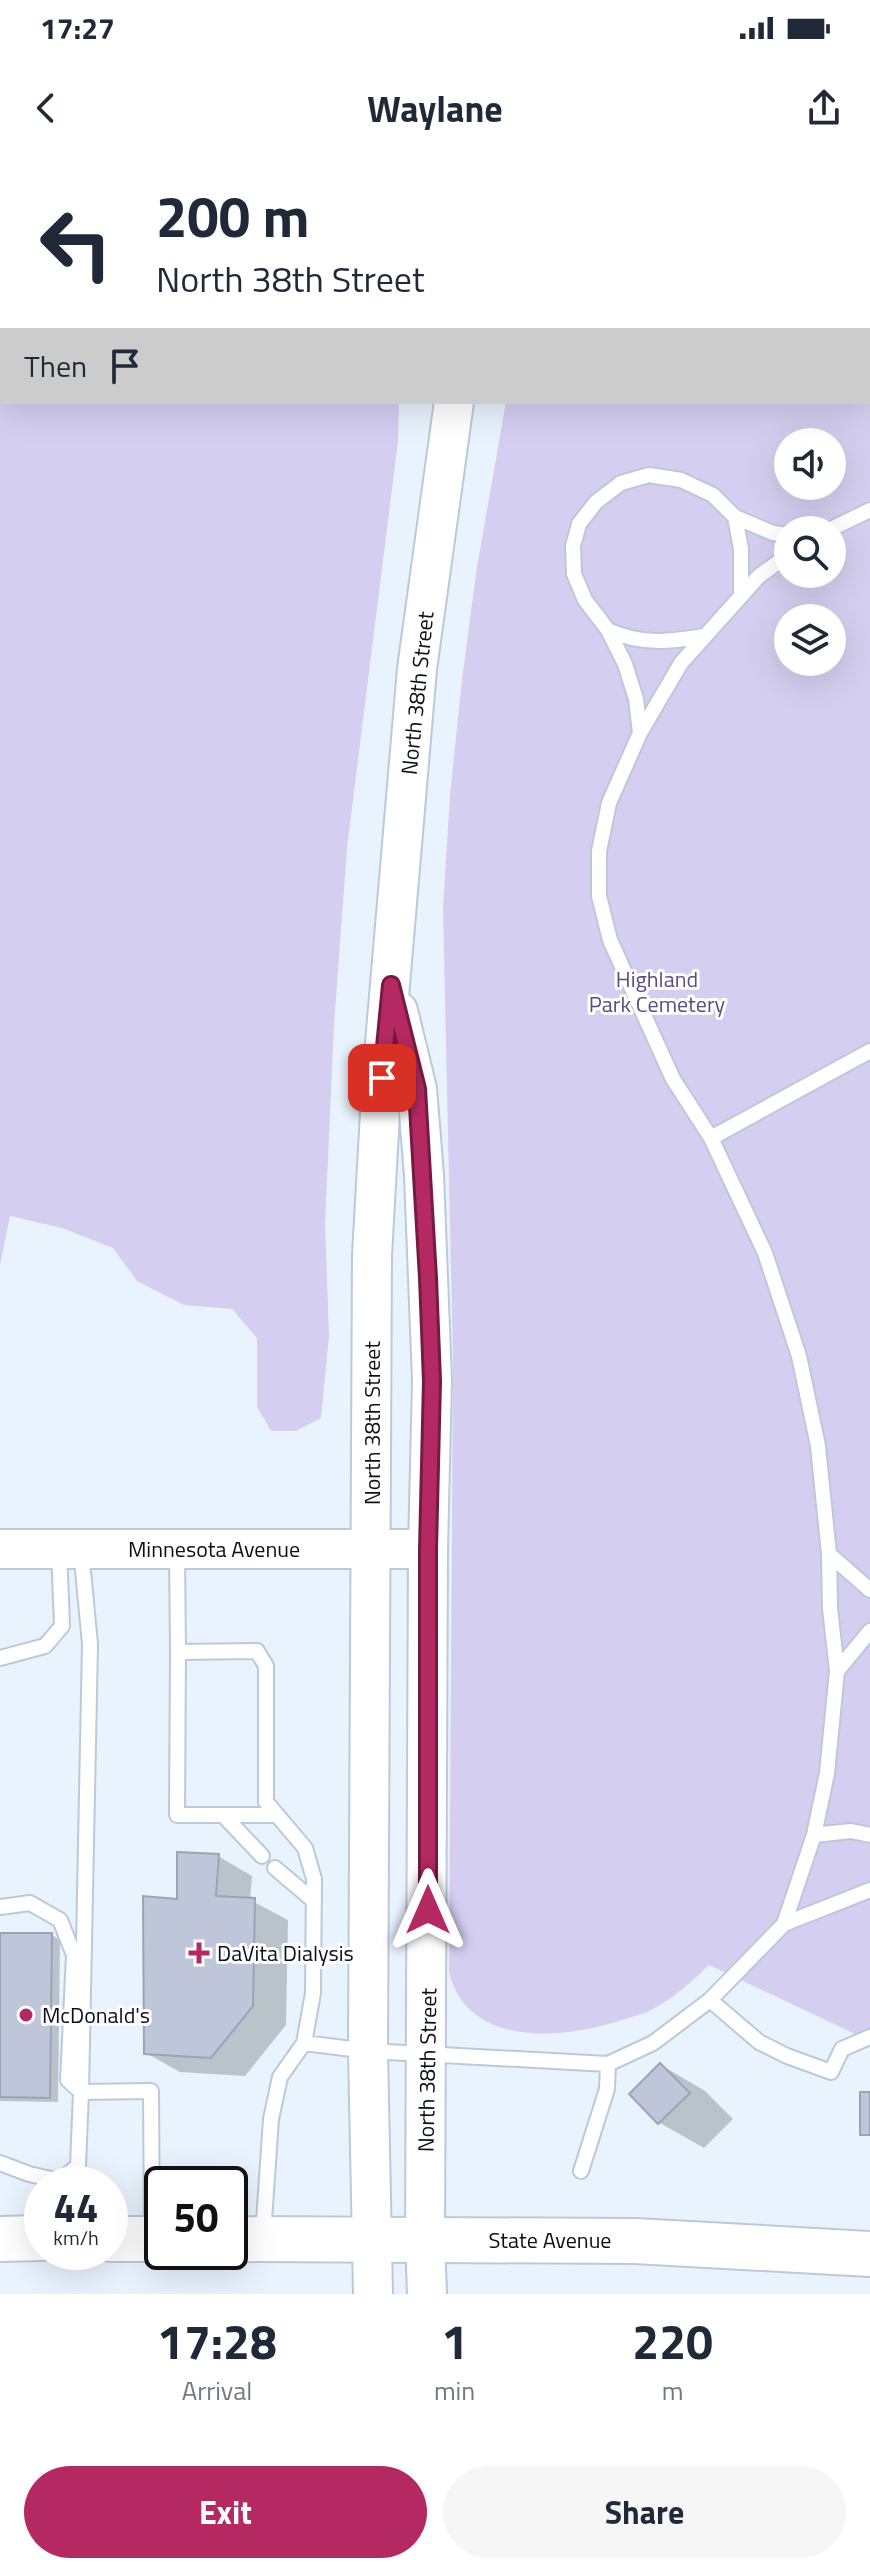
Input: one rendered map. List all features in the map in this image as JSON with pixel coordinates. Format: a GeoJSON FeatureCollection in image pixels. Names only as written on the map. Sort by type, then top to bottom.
{"type":"FeatureCollection","features":[{"type":"Feature","properties":{"kind":"main road","name":"North 38th Street"},"geometry":{"type":"LineString","coordinates":[[373,2294],[368,2051],[372,1255],[382,1078],[417,669],[454,404]]}},
{"type":"Feature","properties":{"kind":"main road","name":"North 38th Street"},"geometry":{"type":"LineString","coordinates":[[391,985],[417,1089],[424,1175],[432,1381],[428,1549],[427,2294]]}},
{"type":"Feature","properties":{"kind":"main road","name":"Minnesota Avenue"},"geometry":{"type":"LineString","coordinates":[[0,1549],[428,1549]]}},
{"type":"Feature","properties":{"kind":"main road"},"geometry":{"type":"LineString","coordinates":[[0,2239],[24,2238]]}},
{"type":"Feature","properties":{"kind":"main road","name":"State Avenue"},"geometry":{"type":"LineString","coordinates":[[248,2239],[635,2241],[870,2254]]}},
{"type":"Feature","properties":{"kind":"lane"},"geometry":{"type":"LineString","coordinates":[[640,733],[636,699],[625,664],[608,630],[585,600],[574,574],[573,546],[579,524],[596,502],[621,483],[649,475],[681,480],[713,495],[735,517],[774,533]]}},
{"type":"Feature","properties":{"kind":"lane"},"geometry":{"type":"LineString","coordinates":[[846,522],[870,510]]}},
{"type":"Feature","properties":{"kind":"lane"},"geometry":{"type":"LineString","coordinates":[[735,517],[741,549],[741,596]]}},
{"type":"Feature","properties":{"kind":"lane"},"geometry":{"type":"LineString","coordinates":[[774,565],[759,576],[681,663],[640,733],[609,803],[599,851],[599,896],[610,940],[673,1079],[711,1138],[765,1253],[799,1356],[818,1446],[837,1671],[827,1773],[814,1835],[784,1924]]}},
{"type":"Feature","properties":{"kind":"lane"},"geometry":{"type":"LineString","coordinates":[[608,630],[644,642],[671,642],[704,636]]}},
{"type":"Feature","properties":{"kind":"lane"},"geometry":{"type":"LineString","coordinates":[[711,1138],[870,1051]]}},
{"type":"Feature","properties":{"kind":"lane"},"geometry":{"type":"LineString","coordinates":[[0,1658],[45,1646],[62,1626],[70,1549]]}},
{"type":"Feature","properties":{"kind":"lane"},"geometry":{"type":"LineString","coordinates":[[70,1549],[90,1644],[78,2166]]}},
{"type":"Feature","properties":{"kind":"lane"},"geometry":{"type":"LineString","coordinates":[[177,1549],[177,1815],[277,1815]]}},
{"type":"Feature","properties":{"kind":"lane"},"geometry":{"type":"LineString","coordinates":[[829,1554],[870,1590]]}},
{"type":"Feature","properties":{"kind":"lane"},"geometry":{"type":"LineString","coordinates":[[837,1671],[870,1631]]}},
{"type":"Feature","properties":{"kind":"lane"},"geometry":{"type":"LineString","coordinates":[[178,1652],[257,1651],[266,1666],[266,1802],[305,1848],[314,1879],[313,1993],[304,2043],[280,2077],[248,2229]]}},
{"type":"Feature","properties":{"kind":"lane"},"geometry":{"type":"LineString","coordinates":[[223,1815],[262,1856]]}},
{"type":"Feature","properties":{"kind":"lane"},"geometry":{"type":"LineString","coordinates":[[814,1835],[851,1831],[870,1835]]}},
{"type":"Feature","properties":{"kind":"lane"},"geometry":{"type":"LineString","coordinates":[[275,1868],[314,1901]]}},
{"type":"Feature","properties":{"kind":"lane"},"geometry":{"type":"LineString","coordinates":[[304,2043],[368,2051],[608,2064],[653,2043],[710,2000],[784,1924],[870,1890]]}},
{"type":"Feature","properties":{"kind":"lane"},"geometry":{"type":"LineString","coordinates":[[0,1907],[30,1903],[60,1920],[74,1955],[68,2080],[81,2092],[151,2091],[141,2239]]}},
{"type":"Feature","properties":{"kind":"lane"},"geometry":{"type":"LineString","coordinates":[[710,2000],[759,2042],[831,2072],[842,2049],[870,2037]]}},
{"type":"Feature","properties":{"kind":"lane"},"geometry":{"type":"LineString","coordinates":[[581,2171],[607,2089],[608,2064]]}},
{"type":"Feature","properties":{"kind":"lane"},"geometry":{"type":"LineString","coordinates":[[0,2163],[24,2172]]}},
{"type":"Feature","properties":{"kind":"green space"},"geometry":{"type":"Polygon","coordinates":[[[0,404],[399,404],[398,441],[347,848],[334,1025],[325,1224],[329,1336],[321,1418],[296,1431],[271,1431],[257,1407],[257,1338],[232,1309],[184,1305],[137,1281],[113,1248],[62,1228],[10,1216],[0,1265],[0,404]]]}},
{"type":"Feature","properties":{"kind":"green space","name":"Highland Park Cemetery"},"geometry":{"type":"Polygon","coordinates":[[[506,404],[870,404],[870,2041],[709,1965],[689,1984],[648,2012],[599,2027],[547,2033],[521,2032],[497,2026],[476,2015],[460,1997],[449,1972],[453,1361],[443,908],[450,795],[477,567],[506,404]]]}},
{"type":"Feature","properties":{"kind":"building","name":"DaVita Dialysis"},"geometry":{"type":"Polygon","coordinates":[[[177,1852],[219,1854],[216,1896],[255,1898],[253,2006],[211,2058],[144,2054],[143,1896],[177,1899],[177,1852]]]}},
{"type":"Feature","properties":{"kind":"building","name":"McDonald's"},"geometry":{"type":"Polygon","coordinates":[[[0,1933],[52,1933],[50,2098],[0,2097],[0,1933]]]}},
{"type":"Feature","properties":{"kind":"building"},"geometry":{"type":"Polygon","coordinates":[[[660,2063],[690,2093],[658,2124],[629,2094],[660,2063]]]}},
{"type":"Feature","properties":{"kind":"building"},"geometry":{"type":"Polygon","coordinates":[[[860,2092],[870,2092],[870,2135],[860,2135],[860,2092]]]}},
{"type":"Feature","properties":{"kind":"place","name":"DaVita Dialysis"},"geometry":{"type":"Point","coordinates":[199,1953]}},
{"type":"Feature","properties":{"kind":"place","name":"McDonald's"},"geometry":{"type":"Point","coordinates":[26,2015]}},
{"type":"Feature","properties":{"kind":"route"},"geometry":{"type":"LineString","coordinates":[[382,1078],[391,985],[417,1089],[424,1175],[432,1381],[428,1549],[428,1910]]}}]}
